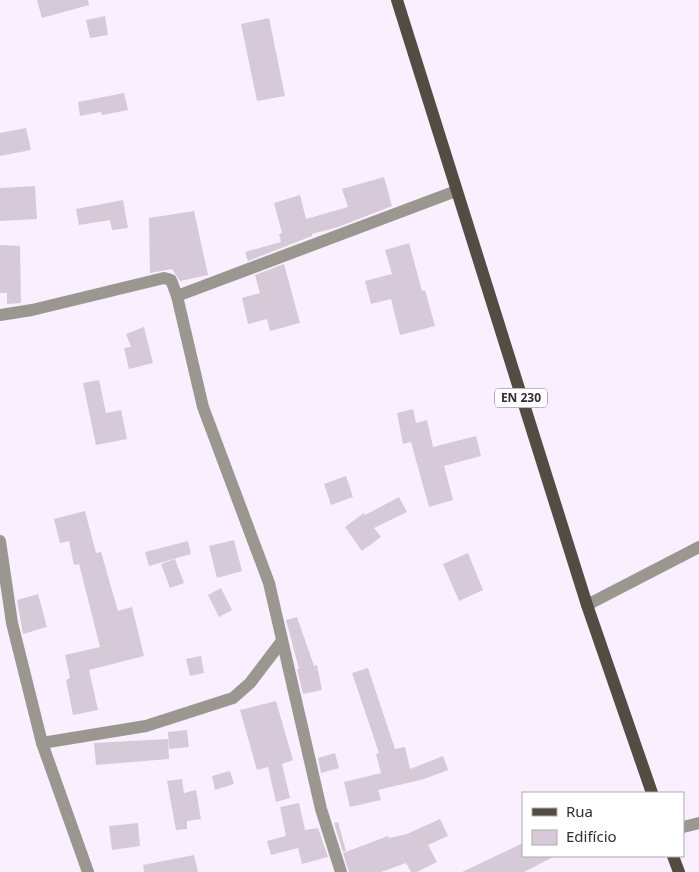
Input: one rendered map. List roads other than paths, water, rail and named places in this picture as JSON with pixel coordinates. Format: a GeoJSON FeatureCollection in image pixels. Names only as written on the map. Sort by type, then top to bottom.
{"type":"FeatureCollection","features":[{"type":"Feature","properties":{"kind":"main road","name":"EN 230"},"geometry":{"type":"LineString","coordinates":[[397,0],[587,605],[652,792]]}},
{"type":"Feature","properties":{"kind":"main road"},"geometry":{"type":"LineString","coordinates":[[673,857],[679,872]]}},
{"type":"Feature","properties":{"kind":"street"},"geometry":{"type":"LineString","coordinates":[[177,296],[456,191]]}},
{"type":"Feature","properties":{"kind":"street"},"geometry":{"type":"LineString","coordinates":[[0,315],[32,310],[164,278],[171,280],[177,296],[203,407],[269,583],[321,809],[341,872]]}},
{"type":"Feature","properties":{"kind":"street"},"geometry":{"type":"LineString","coordinates":[[0,541],[12,623],[42,743],[88,872]]}},
{"type":"Feature","properties":{"kind":"street"},"geometry":{"type":"LineString","coordinates":[[587,605],[699,547]]}},
{"type":"Feature","properties":{"kind":"street"},"geometry":{"type":"LineString","coordinates":[[42,743],[146,726],[232,698],[250,684],[282,641]]}},
{"type":"Feature","properties":{"kind":"street"},"geometry":{"type":"LineString","coordinates":[[684,827],[699,823]]}}]}
